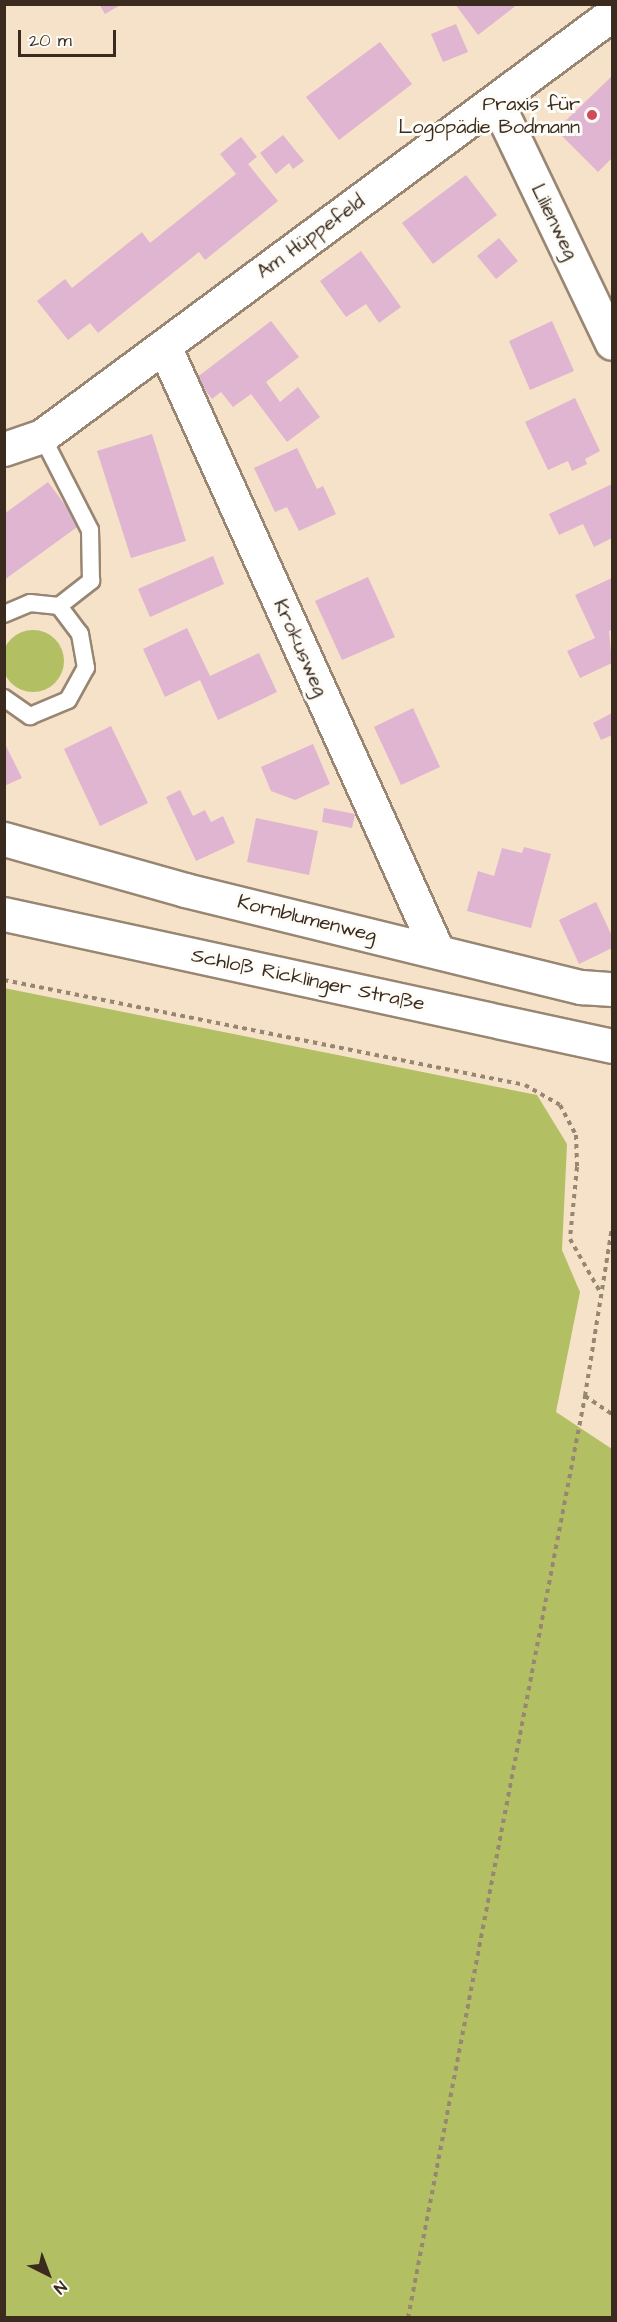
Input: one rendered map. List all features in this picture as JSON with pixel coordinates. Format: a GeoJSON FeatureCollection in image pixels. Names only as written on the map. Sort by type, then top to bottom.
{"type":"FeatureCollection","features":[{"type":"Feature","properties":{"kind":"street","name":"Am Hüppefeld"},"geometry":{"type":"LineString","coordinates":[[4,449],[42,436],[612,14]]}},
{"type":"Feature","properties":{"kind":"street","name":"Lilienweg"},"geometry":{"type":"LineString","coordinates":[[496,101],[612,343]]}},
{"type":"Feature","properties":{"kind":"street","name":"Krokusweg"},"geometry":{"type":"LineString","coordinates":[[164,346],[437,950]]}},
{"type":"Feature","properties":{"kind":"street","name":"Kornblumenweg"},"geometry":{"type":"LineString","coordinates":[[4,839],[185,890],[581,987],[612,989]]}},
{"type":"Feature","properties":{"kind":"street","name":"Schloß Ricklinger Straße"},"geometry":{"type":"LineString","coordinates":[[4,914],[612,1046]]}},
{"type":"Feature","properties":{"kind":"lane"},"geometry":{"type":"LineString","coordinates":[[4,614],[30,603],[59,606],[91,581],[90,530],[42,436]]}},
{"type":"Feature","properties":{"kind":"lane"},"geometry":{"type":"LineString","coordinates":[[4,698],[30,716],[68,700],[86,668],[80,634],[59,606]]}},
{"type":"Feature","properties":{"kind":"path"},"geometry":{"type":"LineString","coordinates":[[4,980],[525,1085],[560,1105],[576,1135],[577,1167],[570,1239],[600,1291]]}},
{"type":"Feature","properties":{"kind":"path"},"geometry":{"type":"LineString","coordinates":[[408,2318],[585,1396],[612,1227]]}},
{"type":"Feature","properties":{"kind":"path"},"geometry":{"type":"LineString","coordinates":[[585,1396],[612,1414]]}},
{"type":"Feature","properties":{"kind":"green space"},"geometry":{"type":"Polygon","coordinates":[[[27,630],[39,630],[55,639],[62,649],[64,661],[62,673],[55,683],[39,692],[27,692],[16,687],[7,678],[2,667],[2,655],[7,644],[16,635],[27,630]]]}},
{"type":"Feature","properties":{"kind":"green space"},"geometry":{"type":"Polygon","coordinates":[[[4,988],[537,1095],[567,1144],[562,1250],[580,1292],[556,1412],[612,1449],[612,2317],[5,2317],[4,988]]]}},
{"type":"Feature","properties":{"kind":"building"},"geometry":{"type":"Polygon","coordinates":[[[99,4],[122,4],[105,14],[99,4]]]}},
{"type":"Feature","properties":{"kind":"building"},"geometry":{"type":"Polygon","coordinates":[[[455,4],[518,4],[478,35],[455,4]]]}},
{"type":"Feature","properties":{"kind":"building"},"geometry":{"type":"Polygon","coordinates":[[[456,24],[468,52],[443,62],[431,34],[456,24]]]}},
{"type":"Feature","properties":{"kind":"building"},"geometry":{"type":"Polygon","coordinates":[[[380,42],[412,84],[339,140],[306,97],[380,42]]]}},
{"type":"Feature","properties":{"kind":"building","name":"Praxis für Logopädie Bodmann"},"geometry":{"type":"Polygon","coordinates":[[[612,76],[612,158],[598,172],[556,130],[612,76]]]}},
{"type":"Feature","properties":{"kind":"building"},"geometry":{"type":"Polygon","coordinates":[[[283,135],[304,161],[293,169],[289,163],[276,174],[260,153],[283,135]]]}},
{"type":"Feature","properties":{"kind":"building"},"geometry":{"type":"Polygon","coordinates":[[[241,137],[257,157],[248,164],[278,201],[205,260],[199,252],[98,333],[90,323],[68,340],[37,301],[65,279],[72,288],[142,232],[150,243],[236,174],[220,154],[241,137]]]}},
{"type":"Feature","properties":{"kind":"building"},"geometry":{"type":"Polygon","coordinates":[[[466,175],[497,215],[433,264],[402,223],[466,175]]]}},
{"type":"Feature","properties":{"kind":"building"},"geometry":{"type":"Polygon","coordinates":[[[499,238],[518,261],[496,279],[477,256],[499,238]]]}},
{"type":"Feature","properties":{"kind":"building"},"geometry":{"type":"Polygon","coordinates":[[[361,251],[401,307],[379,323],[366,304],[346,317],[320,281],[361,251]]]}},
{"type":"Feature","properties":{"kind":"building"},"geometry":{"type":"Polygon","coordinates":[[[271,321],[299,357],[266,382],[280,402],[298,387],[320,417],[287,442],[251,394],[233,407],[221,392],[212,399],[196,378],[271,321]]]}},
{"type":"Feature","properties":{"kind":"building"},"geometry":{"type":"Polygon","coordinates":[[[552,321],[574,371],[530,390],[509,341],[552,321]]]}},
{"type":"Feature","properties":{"kind":"building"},"geometry":{"type":"Polygon","coordinates":[[[575,398],[600,451],[585,459],[587,464],[572,471],[568,461],[548,470],[525,422],[575,398]]]}},
{"type":"Feature","properties":{"kind":"building"},"geometry":{"type":"Polygon","coordinates":[[[152,434],[186,541],[131,558],[97,451],[152,434]]]}},
{"type":"Feature","properties":{"kind":"building"},"geometry":{"type":"Polygon","coordinates":[[[297,448],[317,489],[323,486],[336,514],[299,531],[287,507],[275,512],[254,468],[297,448]]]}},
{"type":"Feature","properties":{"kind":"building"},"geometry":{"type":"Polygon","coordinates":[[[48,482],[80,525],[4,580],[4,514],[48,482]]]}},
{"type":"Feature","properties":{"kind":"building"},"geometry":{"type":"Polygon","coordinates":[[[612,484],[612,538],[594,547],[583,524],[559,535],[549,514],[612,484]]]}},
{"type":"Feature","properties":{"kind":"building"},"geometry":{"type":"Polygon","coordinates":[[[213,556],[224,584],[150,617],[138,589],[213,556]]]}},
{"type":"Feature","properties":{"kind":"building"},"geometry":{"type":"Polygon","coordinates":[[[368,577],[395,637],[342,660],[315,601],[368,577]]]}},
{"type":"Feature","properties":{"kind":"building"},"geometry":{"type":"Polygon","coordinates":[[[612,578],[612,630],[609,631],[612,663],[580,678],[567,651],[595,638],[575,595],[612,578]]]}},
{"type":"Feature","properties":{"kind":"building"},"geometry":{"type":"Polygon","coordinates":[[[187,628],[210,676],[259,653],[277,692],[218,720],[200,680],[165,697],[143,649],[187,628]]]}},
{"type":"Feature","properties":{"kind":"building"},"geometry":{"type":"Polygon","coordinates":[[[413,708],[440,767],[401,785],[374,727],[413,708]]]}},
{"type":"Feature","properties":{"kind":"building"},"geometry":{"type":"Polygon","coordinates":[[[612,713],[612,735],[601,740],[593,723],[612,713]]]}},
{"type":"Feature","properties":{"kind":"building"},"geometry":{"type":"Polygon","coordinates":[[[111,726],[148,803],[100,826],[64,749],[111,726]]]}},
{"type":"Feature","properties":{"kind":"building"},"geometry":{"type":"Polygon","coordinates":[[[4,742],[22,778],[4,786],[4,742]]]}},
{"type":"Feature","properties":{"kind":"building"},"geometry":{"type":"Polygon","coordinates":[[[313,744],[330,784],[295,800],[271,791],[261,767],[313,744]]]}},
{"type":"Feature","properties":{"kind":"building"},"geometry":{"type":"Polygon","coordinates":[[[180,790],[193,816],[205,810],[211,822],[223,816],[235,843],[196,861],[166,797],[180,790]]]}},
{"type":"Feature","properties":{"kind":"building"},"geometry":{"type":"Polygon","coordinates":[[[324,808],[355,814],[352,828],[322,822],[324,808]]]}},
{"type":"Feature","properties":{"kind":"building"},"geometry":{"type":"Polygon","coordinates":[[[256,818],[318,831],[309,875],[247,862],[256,818]]]}},
{"type":"Feature","properties":{"kind":"building"},"geometry":{"type":"Polygon","coordinates":[[[524,847],[551,854],[531,928],[467,911],[478,871],[494,876],[502,848],[522,853],[524,847]]]}},
{"type":"Feature","properties":{"kind":"building"},"geometry":{"type":"Polygon","coordinates":[[[596,902],[612,936],[612,948],[579,964],[559,920],[596,902]]]}},
{"type":"Feature","properties":{"kind":"place","name":"Praxis für Logopädie Bodmann"},"geometry":{"type":"Point","coordinates":[592,115]}}]}
